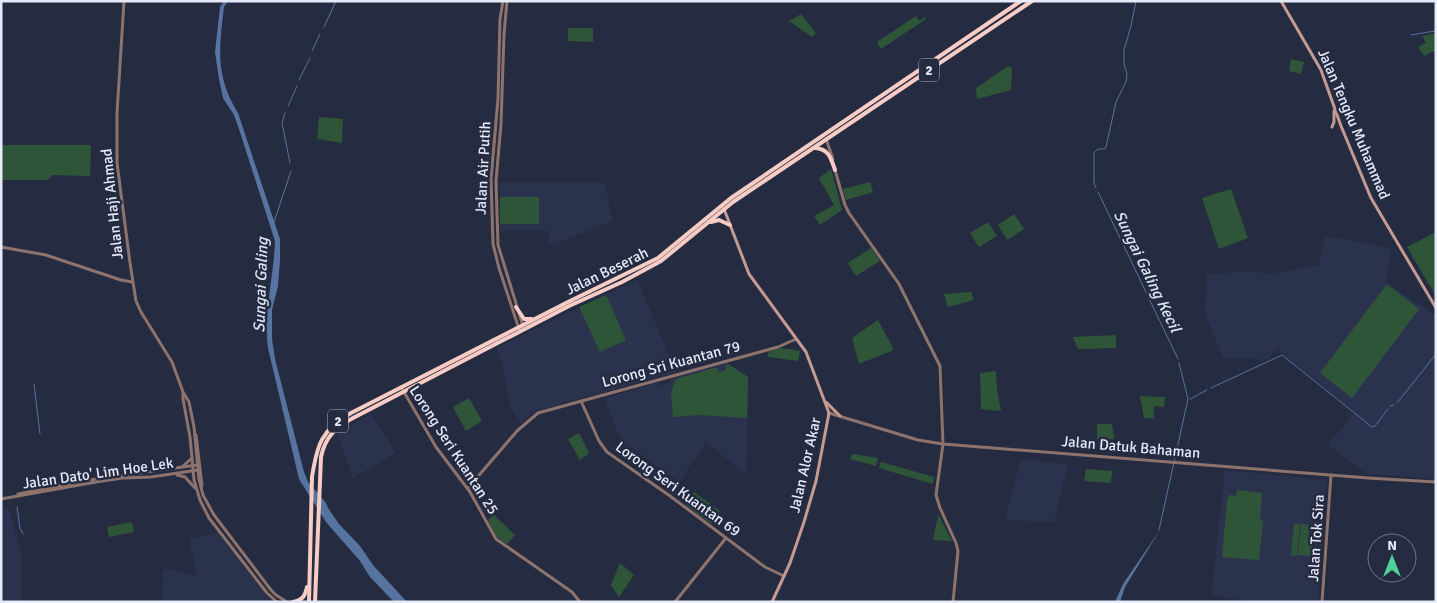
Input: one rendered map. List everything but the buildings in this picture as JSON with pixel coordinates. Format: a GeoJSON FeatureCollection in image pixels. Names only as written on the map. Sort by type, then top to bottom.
{"type":"FeatureCollection","features":[{"type":"Feature","properties":{"kind":"highway","name":"Jalan Beserah"},"geometry":{"type":"LineString","coordinates":[[315,602],[323,447],[331,434],[345,422],[521,328],[538,317],[658,258],[722,204],[1021,1]]}},
{"type":"Feature","properties":{"kind":"highway","name":"Jalan Beserah"},"geometry":{"type":"LineString","coordinates":[[309,602],[312,483],[318,446],[327,430],[342,418],[401,387],[650,268],[665,258],[724,209],[1032,1]]}},
{"type":"Feature","properties":{"kind":"highway"},"geometry":{"type":"LineString","coordinates":[[813,148],[828,152],[836,170]]}},
{"type":"Feature","properties":{"kind":"highway"},"geometry":{"type":"LineString","coordinates":[[707,224],[719,220],[730,225]]}},
{"type":"Feature","properties":{"kind":"highway"},"geometry":{"type":"LineString","coordinates":[[516,307],[524,319],[528,320],[538,317]]}},
{"type":"Feature","properties":{"kind":"highway"},"geometry":{"type":"LineString","coordinates":[[293,602],[302,600],[309,580]]}},
{"type":"Feature","properties":{"kind":"main road","name":"Jalan Tengku Muhammad"},"geometry":{"type":"LineString","coordinates":[[1281,1],[1317,62],[1371,198],[1436,308]]}},
{"type":"Feature","properties":{"kind":"main road"},"geometry":{"type":"LineString","coordinates":[[1332,127],[1334,107]]}},
{"type":"Feature","properties":{"kind":"main road","name":"Jalan Alor Akar"},"geometry":{"type":"LineString","coordinates":[[722,204],[750,276],[806,352],[812,363],[829,413],[816,481],[796,548],[772,602]]}},
{"type":"Feature","properties":{"kind":"main road"},"geometry":{"type":"LineString","coordinates":[[824,400],[840,416]]}},
{"type":"Feature","properties":{"kind":"street","name":"Jalan Haji Ahmad"},"geometry":{"type":"LineString","coordinates":[[124,1],[117,113],[117,163],[132,282],[139,308],[169,357],[189,402],[198,441],[203,495]]}},
{"type":"Feature","properties":{"kind":"street","name":"Jalan Air Putih"},"geometry":{"type":"LineString","coordinates":[[503,1],[500,19],[498,100],[491,196],[493,246],[521,328]]}},
{"type":"Feature","properties":{"kind":"street","name":"Jalan Air Putih"},"geometry":{"type":"LineString","coordinates":[[507,1],[495,197],[498,245],[521,328]]}},
{"type":"Feature","properties":{"kind":"street"},"geometry":{"type":"LineString","coordinates":[[824,133],[845,205],[899,284],[940,366],[943,444],[936,495],[958,551],[953,602]]}},
{"type":"Feature","properties":{"kind":"street"},"geometry":{"type":"LineString","coordinates":[[1,247],[46,255],[132,282]]}},
{"type":"Feature","properties":{"kind":"street","name":"Lorong Sri Kuantan 79"},"geometry":{"type":"LineString","coordinates":[[468,488],[524,424],[538,413],[778,347],[796,339]]}},
{"type":"Feature","properties":{"kind":"street","name":"Lorong Seri Kuantan 25"},"geometry":{"type":"LineString","coordinates":[[401,387],[436,447],[468,488],[498,541],[572,592],[580,602]]}},
{"type":"Feature","properties":{"kind":"street","name":"Jalan Haji Ahmad"},"geometry":{"type":"LineString","coordinates":[[183,392],[182,399],[192,466],[203,495],[214,515],[271,590],[287,602]]}},
{"type":"Feature","properties":{"kind":"street","name":"Lorong Seri Kuantan 69"},"geometry":{"type":"LineString","coordinates":[[581,401],[599,441],[607,452],[765,566],[784,576]]}},
{"type":"Feature","properties":{"kind":"street","name":"Jalan Datuk Bahaman"},"geometry":{"type":"LineString","coordinates":[[829,413],[918,440],[943,444],[1436,482]]}},
{"type":"Feature","properties":{"kind":"street","name":"Jalan Haji Ahmad"},"geometry":{"type":"LineString","coordinates":[[194,427],[197,465],[195,470],[196,489],[209,518],[267,593],[277,602]]}},
{"type":"Feature","properties":{"kind":"street"},"geometry":{"type":"LineString","coordinates":[[182,467],[192,458]]}},
{"type":"Feature","properties":{"kind":"street","name":"Jalan Dato' Lim Hoe Lek"},"geometry":{"type":"LineString","coordinates":[[1,498],[62,484],[197,465]]}},
{"type":"Feature","properties":{"kind":"street","name":"Jalan Dato' Lim Hoe Lek"},"geometry":{"type":"LineString","coordinates":[[1,498],[96,482],[195,470]]}},
{"type":"Feature","properties":{"kind":"street"},"geometry":{"type":"LineString","coordinates":[[172,474],[185,477],[196,489]]}},
{"type":"Feature","properties":{"kind":"street","name":"Jalan Tok Sira"},"geometry":{"type":"LineString","coordinates":[[1322,602],[1331,475]]}},
{"type":"Feature","properties":{"kind":"street"},"geometry":{"type":"LineString","coordinates":[[676,601],[726,538]]}},
{"type":"Feature","properties":{"kind":"shaded area"},"geometry":{"type":"Polygon","coordinates":[[[224,1],[228,1],[224,7],[220,61],[225,87],[238,113],[280,239],[278,286],[272,310],[272,339],[275,359],[304,472],[308,482],[326,503],[339,524],[407,602],[394,602],[370,577],[360,561],[326,522],[299,479],[268,348],[267,321],[275,241],[239,129],[234,115],[223,98],[219,79],[215,52],[220,7],[224,1]]]}},
{"type":"Feature","properties":{"kind":"shaded area"},"geometry":{"type":"Polygon","coordinates":[[[500,183],[605,183],[612,221],[549,246],[549,231],[500,231],[500,183]]]}},
{"type":"Feature","properties":{"kind":"shaded area"},"geometry":{"type":"Polygon","coordinates":[[[1325,236],[1391,248],[1386,282],[1436,316],[1436,479],[1367,474],[1328,445],[1355,412],[1283,354],[1278,345],[1268,360],[1223,357],[1205,314],[1207,274],[1259,271],[1264,275],[1319,265],[1325,236]]]}},
{"type":"Feature","properties":{"kind":"shaded area"},"geometry":{"type":"Polygon","coordinates":[[[637,279],[676,372],[534,412],[521,423],[509,404],[503,365],[496,348],[637,279]]]}},
{"type":"Feature","properties":{"kind":"shaded area"},"geometry":{"type":"Polygon","coordinates":[[[727,363],[749,377],[746,474],[706,442],[679,482],[621,440],[622,437],[618,433],[605,400],[606,398],[659,382],[660,386],[663,386],[669,383],[671,378],[727,363]]]}},
{"type":"Feature","properties":{"kind":"shaded area"},"geometry":{"type":"Polygon","coordinates":[[[371,414],[396,453],[353,478],[337,433],[371,414]]]}},
{"type":"Feature","properties":{"kind":"shaded area"},"geometry":{"type":"Polygon","coordinates":[[[1021,459],[1068,464],[1054,522],[1005,520],[1021,459]]]}},
{"type":"Feature","properties":{"kind":"shaded area"},"geometry":{"type":"Polygon","coordinates":[[[1225,470],[1327,480],[1318,602],[1254,602],[1211,595],[1225,470]]]}},
{"type":"Feature","properties":{"kind":"shaded area"},"geometry":{"type":"Polygon","coordinates":[[[1,507],[9,509],[22,557],[22,602],[1,602],[1,507]]]}},
{"type":"Feature","properties":{"kind":"shaded area"},"geometry":{"type":"Polygon","coordinates":[[[1160,530],[1125,587],[1120,602],[1115,602],[1123,584],[1160,530]]]}},
{"type":"Feature","properties":{"kind":"shaded area"},"geometry":{"type":"Polygon","coordinates":[[[218,533],[271,602],[162,602],[163,569],[197,575],[189,539],[218,533]]]}},
{"type":"Feature","properties":{"kind":"green space"},"geometry":{"type":"Polygon","coordinates":[[[801,14],[816,33],[812,37],[789,21],[801,14]]]}},
{"type":"Feature","properties":{"kind":"green space"},"geometry":{"type":"Polygon","coordinates":[[[916,16],[919,21],[925,17],[926,19],[881,49],[877,42],[916,16]]]}},
{"type":"Feature","properties":{"kind":"green space"},"geometry":{"type":"Polygon","coordinates":[[[568,28],[593,28],[593,42],[568,41],[568,28]]]}},
{"type":"Feature","properties":{"kind":"green space"},"geometry":{"type":"Polygon","coordinates":[[[1436,33],[1436,50],[1424,56],[1418,47],[1426,43],[1422,36],[1436,33]]]}},
{"type":"Feature","properties":{"kind":"green space"},"geometry":{"type":"Polygon","coordinates":[[[1291,59],[1304,62],[1301,74],[1289,71],[1291,59]]]}},
{"type":"Feature","properties":{"kind":"green space"},"geometry":{"type":"Polygon","coordinates":[[[1008,66],[1012,68],[1011,90],[977,99],[976,88],[1008,66]]]}},
{"type":"Feature","properties":{"kind":"green space"},"geometry":{"type":"Polygon","coordinates":[[[319,117],[343,119],[342,143],[317,139],[319,117]]]}},
{"type":"Feature","properties":{"kind":"green space"},"geometry":{"type":"Polygon","coordinates":[[[1,145],[91,145],[90,176],[52,175],[48,180],[1,180],[1,145]]]}},
{"type":"Feature","properties":{"kind":"green space"},"geometry":{"type":"Polygon","coordinates":[[[831,169],[842,210],[820,225],[814,216],[834,205],[819,178],[831,169]]]}},
{"type":"Feature","properties":{"kind":"green space"},"geometry":{"type":"Polygon","coordinates":[[[870,182],[873,192],[846,200],[843,189],[870,182]]]}},
{"type":"Feature","properties":{"kind":"green space"},"geometry":{"type":"Polygon","coordinates":[[[1231,189],[1248,238],[1219,249],[1202,198],[1231,189]]]}},
{"type":"Feature","properties":{"kind":"green space"},"geometry":{"type":"Polygon","coordinates":[[[500,197],[539,197],[539,224],[500,224],[500,197]]]}},
{"type":"Feature","properties":{"kind":"green space"},"geometry":{"type":"Polygon","coordinates":[[[1014,214],[1024,229],[1007,240],[998,225],[1014,214]]]}},
{"type":"Feature","properties":{"kind":"green space"},"geometry":{"type":"Polygon","coordinates":[[[988,222],[997,236],[979,247],[970,233],[988,222]]]}},
{"type":"Feature","properties":{"kind":"green space"},"geometry":{"type":"Polygon","coordinates":[[[1436,232],[1436,296],[1407,247],[1436,232]]]}},
{"type":"Feature","properties":{"kind":"green space"},"geometry":{"type":"Polygon","coordinates":[[[871,248],[880,261],[856,276],[848,263],[871,248]]]}},
{"type":"Feature","properties":{"kind":"green space"},"geometry":{"type":"Polygon","coordinates":[[[1387,284],[1419,309],[1352,398],[1320,373],[1387,284]]]}},
{"type":"Feature","properties":{"kind":"green space"},"geometry":{"type":"Polygon","coordinates":[[[971,292],[974,300],[948,307],[944,294],[971,292]]]}},
{"type":"Feature","properties":{"kind":"green space"},"geometry":{"type":"Polygon","coordinates":[[[606,295],[626,340],[600,352],[579,307],[606,295]]]}},
{"type":"Feature","properties":{"kind":"green space"},"geometry":{"type":"Polygon","coordinates":[[[878,320],[894,350],[859,364],[852,338],[878,320]]]}},
{"type":"Feature","properties":{"kind":"green space"},"geometry":{"type":"Polygon","coordinates":[[[1116,335],[1116,348],[1078,349],[1073,337],[1116,335]]]}},
{"type":"Feature","properties":{"kind":"green space"},"geometry":{"type":"Polygon","coordinates":[[[781,348],[800,351],[798,361],[768,357],[768,352],[781,348]]]}},
{"type":"Feature","properties":{"kind":"green space"},"geometry":{"type":"Polygon","coordinates":[[[728,364],[748,377],[747,418],[700,415],[673,417],[671,392],[676,379],[717,367],[719,372],[726,370],[726,365],[728,364]]]}},
{"type":"Feature","properties":{"kind":"green space"},"geometry":{"type":"Polygon","coordinates":[[[996,371],[1001,411],[981,409],[980,373],[996,371]]]}},
{"type":"Feature","properties":{"kind":"green space"},"geometry":{"type":"Polygon","coordinates":[[[1140,396],[1165,397],[1164,407],[1154,406],[1154,419],[1144,418],[1140,396]]]}},
{"type":"Feature","properties":{"kind":"green space"},"geometry":{"type":"Polygon","coordinates":[[[469,398],[482,421],[466,431],[453,407],[469,398]]]}},
{"type":"Feature","properties":{"kind":"green space"},"geometry":{"type":"Polygon","coordinates":[[[1097,424],[1112,424],[1114,439],[1097,439],[1097,424]]]}},
{"type":"Feature","properties":{"kind":"green space"},"geometry":{"type":"Polygon","coordinates":[[[579,433],[589,453],[580,460],[568,439],[579,433]]]}},
{"type":"Feature","properties":{"kind":"green space"},"geometry":{"type":"Polygon","coordinates":[[[852,454],[878,458],[876,466],[850,459],[852,454]]]}},
{"type":"Feature","properties":{"kind":"green space"},"geometry":{"type":"Polygon","coordinates":[[[881,462],[934,477],[933,484],[879,468],[881,462]]]}},
{"type":"Feature","properties":{"kind":"green space"},"geometry":{"type":"Polygon","coordinates":[[[1086,469],[1113,471],[1110,483],[1084,481],[1086,469]]]}},
{"type":"Feature","properties":{"kind":"green space"},"geometry":{"type":"Polygon","coordinates":[[[1237,490],[1262,493],[1260,517],[1263,522],[1259,560],[1222,557],[1227,500],[1229,495],[1236,496],[1237,490]]]}},
{"type":"Feature","properties":{"kind":"green space"},"geometry":{"type":"Polygon","coordinates":[[[694,492],[720,511],[711,524],[686,505],[694,492]]]}},
{"type":"Feature","properties":{"kind":"green space"},"geometry":{"type":"Polygon","coordinates":[[[494,515],[515,535],[507,544],[496,536],[488,520],[494,515]]]}},
{"type":"Feature","properties":{"kind":"green space"},"geometry":{"type":"Polygon","coordinates":[[[939,516],[952,541],[933,540],[939,516]]]}},
{"type":"Feature","properties":{"kind":"green space"},"geometry":{"type":"Polygon","coordinates":[[[132,522],[134,532],[109,537],[107,527],[132,522]]]}},
{"type":"Feature","properties":{"kind":"green space"},"geometry":{"type":"Polygon","coordinates":[[[1294,523],[1300,524],[1297,556],[1291,555],[1294,523]]]}},
{"type":"Feature","properties":{"kind":"green space"},"geometry":{"type":"Polygon","coordinates":[[[1301,524],[1309,525],[1308,540],[1313,541],[1312,556],[1298,555],[1301,524]]]}},
{"type":"Feature","properties":{"kind":"green space"},"geometry":{"type":"Polygon","coordinates":[[[620,563],[634,575],[619,597],[611,585],[620,563]]]}},
{"type":"Feature","properties":{"kind":"waterway"},"geometry":{"type":"LineString","coordinates":[[324,27],[336,1]]}},
{"type":"Feature","properties":{"kind":"waterway","name":"Sungai Galing Kecil"},"geometry":{"type":"LineString","coordinates":[[1096,188],[1094,183],[1094,153],[1098,149],[1105,149],[1106,147],[1116,102],[1126,82],[1124,50],[1136,1]]}},
{"type":"Feature","properties":{"kind":"waterway"},"geometry":{"type":"LineString","coordinates":[[1411,35],[1435,31]]}},
{"type":"Feature","properties":{"kind":"waterway"},"geometry":{"type":"LineString","coordinates":[[312,51],[320,34]]}},
{"type":"Feature","properties":{"kind":"waterway"},"geometry":{"type":"LineString","coordinates":[[299,80],[310,58]]}},
{"type":"Feature","properties":{"kind":"waterway"},"geometry":{"type":"LineString","coordinates":[[288,106],[297,86]]}},
{"type":"Feature","properties":{"kind":"waterway"},"geometry":{"type":"LineString","coordinates":[[285,113],[282,123],[290,163]]}},
{"type":"Feature","properties":{"kind":"waterway"},"geometry":{"type":"LineString","coordinates":[[274,222],[291,171]]}},
{"type":"Feature","properties":{"kind":"waterway","name":"Sungai Galing Kecil"},"geometry":{"type":"LineString","coordinates":[[1098,192],[1178,359]]}},
{"type":"Feature","properties":{"kind":"waterway"},"geometry":{"type":"LineString","coordinates":[[1397,403],[1436,354]]}},
{"type":"Feature","properties":{"kind":"waterway"},"geometry":{"type":"LineString","coordinates":[[1211,388],[1282,355],[1372,427],[1375,426],[1388,409]]}},
{"type":"Feature","properties":{"kind":"waterway","name":"Sungai Galing Kecil"},"geometry":{"type":"LineString","coordinates":[[1159,530],[1188,399],[1179,363]]}},
{"type":"Feature","properties":{"kind":"waterway"},"geometry":{"type":"LineString","coordinates":[[34,384],[40,434]]}},
{"type":"Feature","properties":{"kind":"waterway"},"geometry":{"type":"LineString","coordinates":[[1190,399],[1207,390]]}},
{"type":"Feature","properties":{"kind":"waterway"},"geometry":{"type":"LineString","coordinates":[[1390,406],[1394,405]]}},
{"type":"Feature","properties":{"kind":"waterway"},"geometry":{"type":"LineString","coordinates":[[17,507],[20,528],[23,534]]}},
{"type":"Feature","properties":{"kind":"water label","name":"Sungai Galing"},"geometry":{"type":"Point","coordinates":[260,285]}}]}
